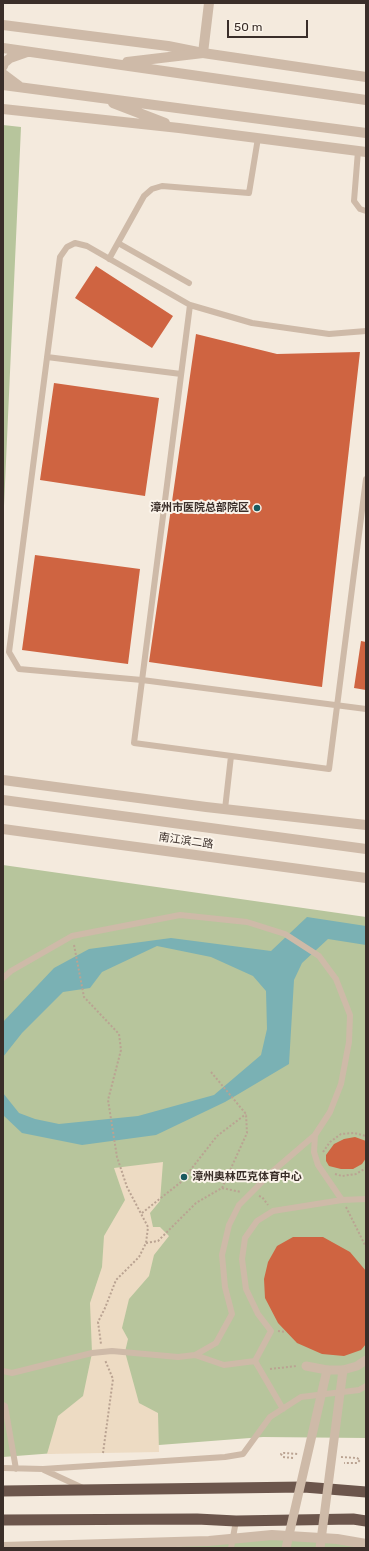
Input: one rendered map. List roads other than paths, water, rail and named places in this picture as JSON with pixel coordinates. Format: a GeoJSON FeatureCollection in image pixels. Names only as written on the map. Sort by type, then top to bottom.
{"type":"FeatureCollection","features":[{"type":"Feature","properties":{"kind":"highway"},"geometry":{"type":"LineString","coordinates":[[3,1492],[304,1487],[366,1492]]}},
{"type":"Feature","properties":{"kind":"highway"},"geometry":{"type":"LineString","coordinates":[[3,1520],[197,1519],[236,1521],[366,1521]]}},
{"type":"Feature","properties":{"kind":"street"},"geometry":{"type":"LineString","coordinates":[[203,53],[209,3]]}},
{"type":"Feature","properties":{"kind":"street"},"geometry":{"type":"LineString","coordinates":[[3,25],[168,46],[203,53],[366,77]]}},
{"type":"Feature","properties":{"kind":"street"},"geometry":{"type":"LineString","coordinates":[[3,48],[366,100]]}},
{"type":"Feature","properties":{"kind":"street"},"geometry":{"type":"LineString","coordinates":[[3,66],[4,63],[10,58],[28,52]]}},
{"type":"Feature","properties":{"kind":"street"},"geometry":{"type":"LineString","coordinates":[[112,63],[203,53]]}},
{"type":"Feature","properties":{"kind":"street"},"geometry":{"type":"LineString","coordinates":[[3,74],[20,87]]}},
{"type":"Feature","properties":{"kind":"street"},"geometry":{"type":"LineString","coordinates":[[3,85],[366,133]]}},
{"type":"Feature","properties":{"kind":"street"},"geometry":{"type":"LineString","coordinates":[[97,98],[178,128]]}},
{"type":"Feature","properties":{"kind":"street"},"geometry":{"type":"LineString","coordinates":[[3,109],[178,128],[364,151]]}},
{"type":"Feature","properties":{"kind":"street"},"geometry":{"type":"LineString","coordinates":[[3,780],[225,809],[366,825]]}},
{"type":"Feature","properties":{"kind":"street","name":"南江滨二路"},"geometry":{"type":"LineString","coordinates":[[3,800],[366,849]]}},
{"type":"Feature","properties":{"kind":"street","name":"南江滨二路"},"geometry":{"type":"LineString","coordinates":[[3,829],[366,878]]}},
{"type":"Feature","properties":{"kind":"street"},"geometry":{"type":"LineString","coordinates":[[306,1366],[327,1370],[343,1370],[357,1366],[366,1360]]}},
{"type":"Feature","properties":{"kind":"street"},"geometry":{"type":"LineString","coordinates":[[286,1548],[327,1370]]}},
{"type":"Feature","properties":{"kind":"street"},"geometry":{"type":"LineString","coordinates":[[320,1548],[343,1370]]}},
{"type":"Feature","properties":{"kind":"street"},"geometry":{"type":"LineString","coordinates":[[3,1547],[209,1541],[232,1543],[272,1535],[336,1539],[366,1544]]}},
{"type":"Feature","properties":{"kind":"lane"},"geometry":{"type":"LineString","coordinates":[[109,258],[144,196],[152,189],[162,186],[249,193],[258,138]]}},
{"type":"Feature","properties":{"kind":"lane"},"geometry":{"type":"LineString","coordinates":[[364,151],[354,201],[360,209],[366,211]]}},
{"type":"Feature","properties":{"kind":"lane"},"geometry":{"type":"LineString","coordinates":[[118,243],[189,283]]}},
{"type":"Feature","properties":{"kind":"lane"},"geometry":{"type":"LineString","coordinates":[[366,331],[329,334],[252,323],[190,305],[87,246],[75,244],[66,247],[60,257],[8,652],[19,669],[142,680],[366,709]]}},
{"type":"Feature","properties":{"kind":"lane"},"geometry":{"type":"LineString","coordinates":[[190,305],[134,743],[329,769],[366,479]]}},
{"type":"Feature","properties":{"kind":"lane"},"geometry":{"type":"LineString","coordinates":[[47,357],[181,374]]}},
{"type":"Feature","properties":{"kind":"lane"},"geometry":{"type":"LineString","coordinates":[[225,809],[231,756]]}},
{"type":"Feature","properties":{"kind":"lane"},"geometry":{"type":"LineString","coordinates":[[3,978],[72,936],[180,915],[247,922],[285,934],[319,956],[336,979],[350,1015],[348,1042],[341,1084],[330,1112],[315,1135],[273,1171],[239,1205],[229,1225],[222,1255],[225,1287],[232,1314],[216,1343],[195,1355],[178,1357],[102,1352],[92,1353],[12,1373],[3,1371]]}},
{"type":"Feature","properties":{"kind":"lane"},"geometry":{"type":"LineString","coordinates":[[315,1135],[314,1152],[318,1166],[342,1200]]}},
{"type":"Feature","properties":{"kind":"lane"},"geometry":{"type":"LineString","coordinates":[[255,1361],[271,1331],[258,1314],[246,1289],[242,1259],[246,1238],[257,1221],[272,1211],[342,1200],[366,1199]]}},
{"type":"Feature","properties":{"kind":"lane"},"geometry":{"type":"LineString","coordinates":[[195,1355],[224,1365],[255,1361]]}},
{"type":"Feature","properties":{"kind":"lane"},"geometry":{"type":"LineString","coordinates":[[255,1361],[283,1409]]}},
{"type":"Feature","properties":{"kind":"lane"},"geometry":{"type":"LineString","coordinates":[[3,1468],[43,1469],[224,1457],[243,1454],[270,1418],[302,1397],[359,1390],[366,1386]]}},
{"type":"Feature","properties":{"kind":"lane"},"geometry":{"type":"LineString","coordinates":[[3,1405],[6,1406],[16,1469]]}},
{"type":"Feature","properties":{"kind":"lane"},"geometry":{"type":"LineString","coordinates":[[43,1469],[88,1490]]}},
{"type":"Feature","properties":{"kind":"lane"},"geometry":{"type":"LineString","coordinates":[[232,1543],[236,1521]]}},
{"type":"Feature","properties":{"kind":"water"},"geometry":{"type":"Polygon","coordinates":[[[307,917],[366,926],[366,945],[328,939],[302,963],[294,980],[289,1064],[225,1102],[156,1135],[82,1145],[22,1133],[3,1115],[3,1093],[19,1113],[35,1119],[59,1124],[138,1116],[214,1095],[261,1055],[267,1029],[266,991],[253,976],[211,957],[157,946],[102,972],[90,988],[63,992],[22,1033],[3,1057],[3,1022],[54,968],[89,949],[171,938],[271,951],[307,917]]]}},
{"type":"Feature","properties":{"kind":"place","name":"漳州市医院总部院区"},"geometry":{"type":"Point","coordinates":[257,508]}},
{"type":"Feature","properties":{"kind":"place","name":"漳州奥林匹克体育中心"},"geometry":{"type":"Point","coordinates":[184,1177]}}]}
